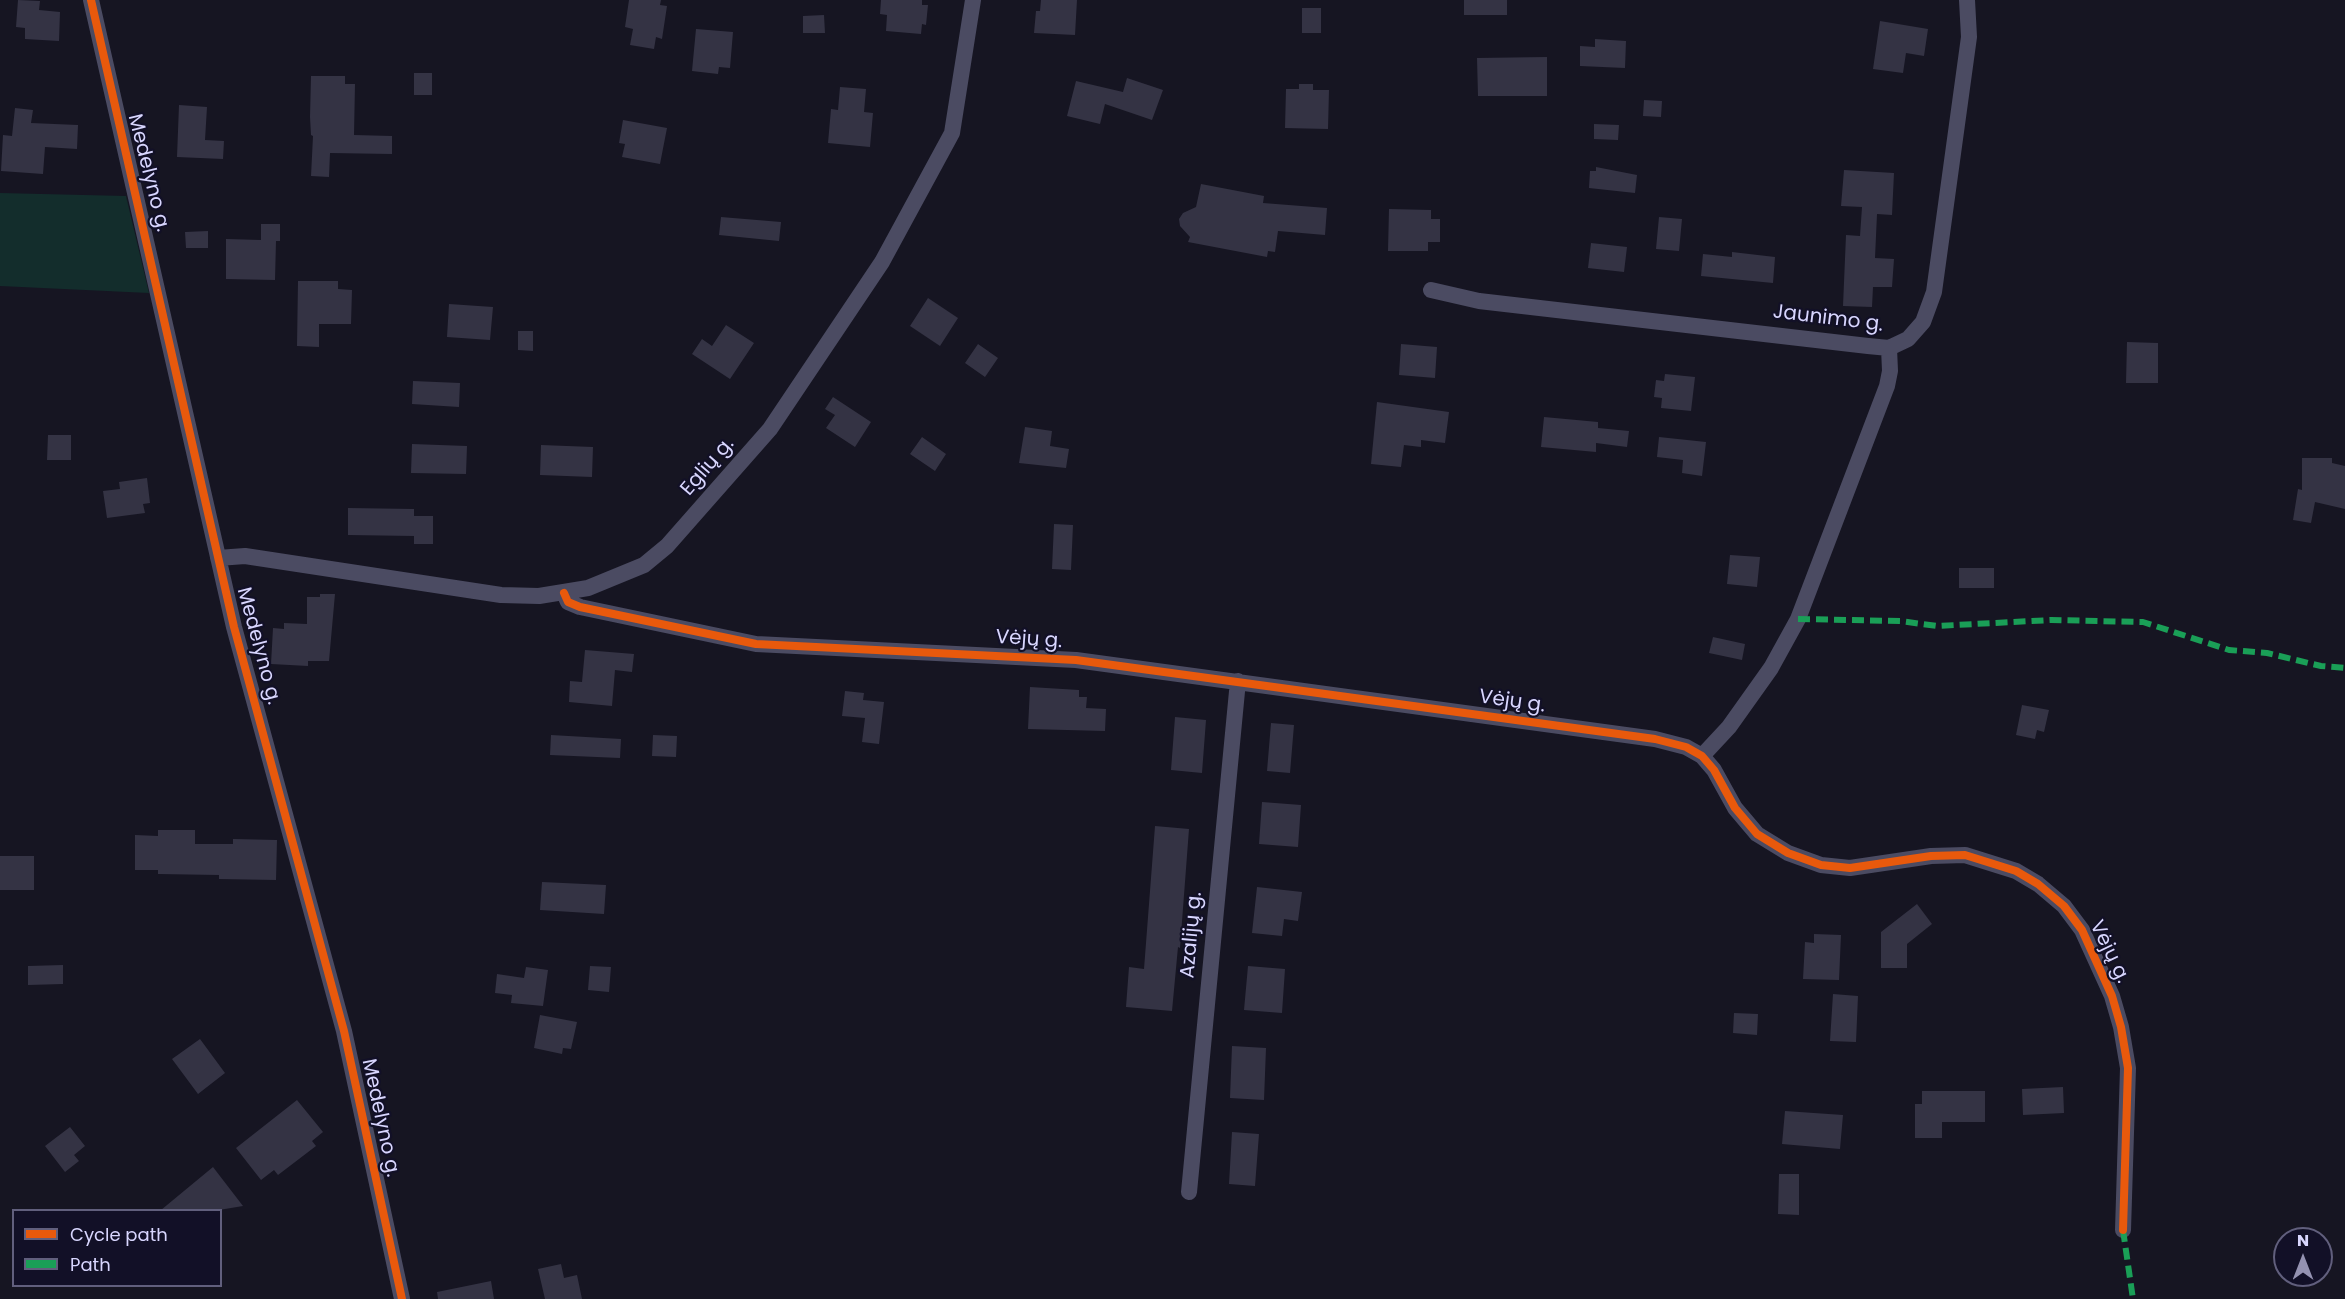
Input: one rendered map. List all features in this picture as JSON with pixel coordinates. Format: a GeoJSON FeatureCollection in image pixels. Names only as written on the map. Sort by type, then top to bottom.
{"type":"FeatureCollection","features":[{"type":"Feature","properties":{"kind":"street","name":"Medelyno g."},"geometry":{"type":"LineString","coordinates":[[91,0],[234,627],[344,1031],[402,1299]]}},
{"type":"Feature","properties":{"kind":"street","name":"Eglių g."},"geometry":{"type":"LineString","coordinates":[[218,558],[244,556],[501,594],[539,596],[564,593],[618,578],[644,565],[667,546],[770,429],[882,262],[952,133],[973,0]]}},
{"type":"Feature","properties":{"kind":"street","name":"Jaunimo g."},"geometry":{"type":"LineString","coordinates":[[1431,290],[1479,301],[1889,348],[1908,339],[1923,322],[1934,292],[1969,37],[1968,0]]}},
{"type":"Feature","properties":{"kind":"street"},"geometry":{"type":"LineString","coordinates":[[1702,756],[1729,727],[1771,668],[1798,619],[1852,472],[1876,420],[1890,371],[1889,348]]}},
{"type":"Feature","properties":{"kind":"street","name":"Vėjų g."},"geometry":{"type":"LineString","coordinates":[[564,593],[568,602],[589,609],[756,644],[1076,660],[1655,739],[1686,747],[1702,756],[1714,770],[1745,822],[1757,834],[1788,853],[1821,865],[1850,868],[1931,856],[1965,855],[2016,870],[2038,884],[2064,906],[2082,930],[2097,960],[2121,1027],[2128,1068],[2123,1230]]}},
{"type":"Feature","properties":{"kind":"street","name":"Azalijų g."},"geometry":{"type":"LineString","coordinates":[[1189,1192],[1238,681]]}},
{"type":"Feature","properties":{"kind":"green space"},"geometry":{"type":"Polygon","coordinates":[[[0,193],[126,196],[149,293],[0,286],[0,193]]]}},
{"type":"Feature","properties":{"kind":"building"},"geometry":{"type":"Polygon","coordinates":[[[18,0],[40,1],[39,10],[60,12],[59,41],[25,39],[25,28],[16,27],[18,0]]]}},
{"type":"Feature","properties":{"kind":"building"},"geometry":{"type":"Polygon","coordinates":[[[629,0],[661,0],[660,5],[667,6],[662,39],[656,37],[654,49],[630,45],[633,29],[625,27],[629,0]]]}},
{"type":"Feature","properties":{"kind":"building"},"geometry":{"type":"Polygon","coordinates":[[[881,0],[922,0],[922,5],[928,5],[926,25],[922,24],[921,34],[886,31],[887,15],[880,14],[881,0]]]}},
{"type":"Feature","properties":{"kind":"building"},"geometry":{"type":"Polygon","coordinates":[[[1041,0],[1077,0],[1075,35],[1034,33],[1036,11],[1040,11],[1041,0]]]}},
{"type":"Feature","properties":{"kind":"building"},"geometry":{"type":"Polygon","coordinates":[[[1464,0],[1507,0],[1507,15],[1464,15],[1464,0]]]}},
{"type":"Feature","properties":{"kind":"building"},"geometry":{"type":"Polygon","coordinates":[[[1302,8],[1321,8],[1321,33],[1302,33],[1302,8]]]}},
{"type":"Feature","properties":{"kind":"building"},"geometry":{"type":"Polygon","coordinates":[[[824,15],[825,33],[803,33],[803,16],[824,15]]]}},
{"type":"Feature","properties":{"kind":"building"},"geometry":{"type":"Polygon","coordinates":[[[1880,21],[1928,29],[1924,56],[1906,53],[1903,73],[1873,69],[1880,21]]]}},
{"type":"Feature","properties":{"kind":"building"},"geometry":{"type":"Polygon","coordinates":[[[696,29],[733,32],[730,68],[719,67],[718,74],[692,71],[696,29]]]}},
{"type":"Feature","properties":{"kind":"building"},"geometry":{"type":"Polygon","coordinates":[[[1595,39],[1626,41],[1625,68],[1580,66],[1580,46],[1595,47],[1595,39]]]}},
{"type":"Feature","properties":{"kind":"building"},"geometry":{"type":"Polygon","coordinates":[[[1547,57],[1547,96],[1478,96],[1477,58],[1547,57]]]}},
{"type":"Feature","properties":{"kind":"building"},"geometry":{"type":"Polygon","coordinates":[[[414,73],[432,73],[432,95],[414,95],[414,73]]]}},
{"type":"Feature","properties":{"kind":"building"},"geometry":{"type":"Polygon","coordinates":[[[311,76],[345,76],[345,84],[355,84],[354,135],[392,136],[392,154],[330,153],[329,177],[311,176],[313,136],[311,135],[310,117],[311,76]]]}},
{"type":"Feature","properties":{"kind":"building"},"geometry":{"type":"Polygon","coordinates":[[[1127,78],[1163,90],[1152,120],[1105,104],[1100,124],[1067,116],[1076,81],[1123,92],[1127,78]]]}},
{"type":"Feature","properties":{"kind":"building"},"geometry":{"type":"Polygon","coordinates":[[[1299,84],[1313,84],[1313,90],[1329,90],[1328,129],[1285,128],[1286,89],[1299,89],[1299,84]]]}},
{"type":"Feature","properties":{"kind":"building"},"geometry":{"type":"Polygon","coordinates":[[[840,87],[866,89],[864,112],[873,113],[870,147],[828,143],[831,109],[838,110],[840,87]]]}},
{"type":"Feature","properties":{"kind":"building"},"geometry":{"type":"Polygon","coordinates":[[[1644,100],[1662,101],[1661,117],[1643,116],[1644,100]]]}},
{"type":"Feature","properties":{"kind":"building"},"geometry":{"type":"Polygon","coordinates":[[[179,105],[207,107],[205,140],[224,141],[223,159],[177,157],[179,105]]]}},
{"type":"Feature","properties":{"kind":"building"},"geometry":{"type":"Polygon","coordinates":[[[15,108],[33,110],[31,123],[78,125],[77,149],[45,147],[43,174],[1,171],[3,135],[12,136],[15,108]]]}},
{"type":"Feature","properties":{"kind":"building"},"geometry":{"type":"Polygon","coordinates":[[[623,120],[667,128],[660,164],[622,157],[625,144],[619,143],[623,120]]]}},
{"type":"Feature","properties":{"kind":"building"},"geometry":{"type":"Polygon","coordinates":[[[1594,124],[1619,125],[1618,140],[1594,139],[1594,124]]]}},
{"type":"Feature","properties":{"kind":"building"},"geometry":{"type":"Polygon","coordinates":[[[1596,167],[1637,175],[1635,193],[1589,188],[1590,171],[1596,171],[1596,167]]]}},
{"type":"Feature","properties":{"kind":"building"},"geometry":{"type":"Polygon","coordinates":[[[1844,170],[1894,173],[1892,215],[1877,214],[1875,258],[1894,259],[1892,287],[1873,287],[1872,307],[1843,306],[1846,235],[1860,236],[1862,207],[1841,206],[1844,170]]]}},
{"type":"Feature","properties":{"kind":"building"},"geometry":{"type":"Polygon","coordinates":[[[1201,184],[1264,196],[1263,203],[1327,208],[1325,235],[1278,231],[1275,252],[1268,251],[1267,257],[1188,242],[1190,237],[1180,226],[1179,219],[1183,213],[1196,207],[1201,184]]]}},
{"type":"Feature","properties":{"kind":"building"},"geometry":{"type":"Polygon","coordinates":[[[1389,209],[1431,210],[1431,219],[1440,219],[1440,242],[1428,242],[1428,251],[1388,251],[1389,209]]]}},
{"type":"Feature","properties":{"kind":"building"},"geometry":{"type":"Polygon","coordinates":[[[721,217],[781,222],[779,241],[719,235],[721,217]]]}},
{"type":"Feature","properties":{"kind":"building"},"geometry":{"type":"Polygon","coordinates":[[[1659,217],[1682,219],[1679,251],[1656,249],[1659,217]]]}},
{"type":"Feature","properties":{"kind":"building"},"geometry":{"type":"Polygon","coordinates":[[[261,224],[280,224],[280,241],[276,241],[275,280],[226,279],[226,239],[261,240],[261,224]]]}},
{"type":"Feature","properties":{"kind":"building"},"geometry":{"type":"Polygon","coordinates":[[[208,231],[208,248],[186,248],[185,232],[208,231]]]}},
{"type":"Feature","properties":{"kind":"building"},"geometry":{"type":"Polygon","coordinates":[[[1591,243],[1627,247],[1624,272],[1588,268],[1591,243]]]}},
{"type":"Feature","properties":{"kind":"building"},"geometry":{"type":"Polygon","coordinates":[[[1732,252],[1775,257],[1773,283],[1701,276],[1703,254],[1732,257],[1732,252]]]}},
{"type":"Feature","properties":{"kind":"building"},"geometry":{"type":"Polygon","coordinates":[[[298,281],[338,281],[338,289],[352,290],[351,324],[319,324],[319,347],[297,346],[298,281]]]}},
{"type":"Feature","properties":{"kind":"building"},"geometry":{"type":"Polygon","coordinates":[[[928,298],[958,318],[940,346],[910,326],[928,298]]]}},
{"type":"Feature","properties":{"kind":"building"},"geometry":{"type":"Polygon","coordinates":[[[449,304],[493,307],[490,340],[447,337],[449,304]]]}},
{"type":"Feature","properties":{"kind":"building"},"geometry":{"type":"Polygon","coordinates":[[[726,325],[754,343],[730,379],[692,354],[702,339],[712,346],[726,325]]]}},
{"type":"Feature","properties":{"kind":"building"},"geometry":{"type":"Polygon","coordinates":[[[518,331],[533,331],[533,351],[518,350],[518,331]]]}},
{"type":"Feature","properties":{"kind":"building"},"geometry":{"type":"Polygon","coordinates":[[[2127,342],[2158,343],[2158,383],[2126,383],[2127,342]]]}},
{"type":"Feature","properties":{"kind":"building"},"geometry":{"type":"Polygon","coordinates":[[[978,344],[998,358],[985,377],[965,363],[978,344]]]}},
{"type":"Feature","properties":{"kind":"building"},"geometry":{"type":"Polygon","coordinates":[[[1401,344],[1437,347],[1435,378],[1399,375],[1401,344]]]}},
{"type":"Feature","properties":{"kind":"building"},"geometry":{"type":"Polygon","coordinates":[[[1665,374],[1695,377],[1691,411],[1661,408],[1662,398],[1654,397],[1656,380],[1664,381],[1665,374]]]}},
{"type":"Feature","properties":{"kind":"building"},"geometry":{"type":"Polygon","coordinates":[[[413,381],[460,383],[459,407],[412,404],[413,381]]]}},
{"type":"Feature","properties":{"kind":"building"},"geometry":{"type":"Polygon","coordinates":[[[833,397],[871,422],[855,447],[826,428],[835,415],[825,409],[833,397]]]}},
{"type":"Feature","properties":{"kind":"building"},"geometry":{"type":"Polygon","coordinates":[[[1377,402],[1449,412],[1445,443],[1421,440],[1421,447],[1404,445],[1401,467],[1371,464],[1377,402]]]}},
{"type":"Feature","properties":{"kind":"building"},"geometry":{"type":"Polygon","coordinates":[[[1544,417],[1598,422],[1598,428],[1629,431],[1627,447],[1596,443],[1596,452],[1541,447],[1544,417]]]}},
{"type":"Feature","properties":{"kind":"building"},"geometry":{"type":"Polygon","coordinates":[[[1025,427],[1052,431],[1050,446],[1069,449],[1066,468],[1019,463],[1025,427]]]}},
{"type":"Feature","properties":{"kind":"building"},"geometry":{"type":"Polygon","coordinates":[[[48,435],[71,435],[71,460],[47,460],[48,435]]]}},
{"type":"Feature","properties":{"kind":"building"},"geometry":{"type":"Polygon","coordinates":[[[922,437],[946,454],[935,471],[910,454],[922,437]]]}},
{"type":"Feature","properties":{"kind":"building"},"geometry":{"type":"Polygon","coordinates":[[[1659,437],[1706,442],[1702,476],[1682,473],[1683,460],[1657,457],[1659,437]]]}},
{"type":"Feature","properties":{"kind":"building"},"geometry":{"type":"Polygon","coordinates":[[[412,444],[467,446],[466,474],[411,473],[412,444]]]}},
{"type":"Feature","properties":{"kind":"building"},"geometry":{"type":"Polygon","coordinates":[[[541,445],[593,447],[592,477],[540,475],[541,445]]]}},
{"type":"Feature","properties":{"kind":"building"},"geometry":{"type":"Polygon","coordinates":[[[2302,458],[2332,458],[2332,463],[2345,466],[2345,509],[2315,502],[2311,523],[2293,520],[2298,489],[2302,490],[2302,458]]]}},
{"type":"Feature","properties":{"kind":"building"},"geometry":{"type":"Polygon","coordinates":[[[147,478],[150,503],[143,504],[145,513],[107,518],[103,491],[120,489],[119,482],[147,478]]]}},
{"type":"Feature","properties":{"kind":"building"},"geometry":{"type":"Polygon","coordinates":[[[348,508],[414,509],[414,516],[433,516],[433,544],[414,544],[414,536],[348,535],[348,508]]]}},
{"type":"Feature","properties":{"kind":"building"},"geometry":{"type":"Polygon","coordinates":[[[1054,524],[1073,525],[1071,570],[1052,569],[1054,524]]]}},
{"type":"Feature","properties":{"kind":"building"},"geometry":{"type":"Polygon","coordinates":[[[1730,555],[1760,557],[1757,587],[1727,584],[1730,555]]]}},
{"type":"Feature","properties":{"kind":"building"},"geometry":{"type":"Polygon","coordinates":[[[1959,568],[1994,568],[1994,588],[1959,588],[1959,568]]]}},
{"type":"Feature","properties":{"kind":"building"},"geometry":{"type":"Polygon","coordinates":[[[320,594],[335,594],[329,661],[308,661],[308,666],[271,664],[273,628],[284,629],[284,623],[307,624],[307,597],[320,597],[320,594]]]}},
{"type":"Feature","properties":{"kind":"building"},"geometry":{"type":"Polygon","coordinates":[[[1713,637],[1745,644],[1742,660],[1709,653],[1713,637]]]}},
{"type":"Feature","properties":{"kind":"building"},"geometry":{"type":"Polygon","coordinates":[[[585,650],[634,654],[632,672],[615,670],[612,706],[569,702],[570,681],[582,682],[585,650]]]}},
{"type":"Feature","properties":{"kind":"building"},"geometry":{"type":"Polygon","coordinates":[[[1030,687],[1079,690],[1079,697],[1087,697],[1086,708],[1106,709],[1105,731],[1028,729],[1030,687]]]}},
{"type":"Feature","properties":{"kind":"building"},"geometry":{"type":"Polygon","coordinates":[[[845,691],[864,693],[863,700],[884,702],[879,744],[862,742],[865,718],[842,716],[845,691]]]}},
{"type":"Feature","properties":{"kind":"building"},"geometry":{"type":"Polygon","coordinates":[[[2022,705],[2049,710],[2044,732],[2037,730],[2035,739],[2016,735],[2022,705]]]}},
{"type":"Feature","properties":{"kind":"building"},"geometry":{"type":"Polygon","coordinates":[[[1175,717],[1206,720],[1202,773],[1171,770],[1175,717]]]}},
{"type":"Feature","properties":{"kind":"building"},"geometry":{"type":"Polygon","coordinates":[[[1271,723],[1294,725],[1290,773],[1267,771],[1271,723]]]}},
{"type":"Feature","properties":{"kind":"building"},"geometry":{"type":"Polygon","coordinates":[[[551,735],[621,739],[620,758],[550,755],[551,735]]]}},
{"type":"Feature","properties":{"kind":"building"},"geometry":{"type":"Polygon","coordinates":[[[653,735],[677,736],[676,757],[652,756],[653,735]]]}},
{"type":"Feature","properties":{"kind":"building"},"geometry":{"type":"Polygon","coordinates":[[[1262,802],[1301,805],[1298,847],[1259,844],[1262,802]]]}},
{"type":"Feature","properties":{"kind":"building"},"geometry":{"type":"Polygon","coordinates":[[[1155,826],[1189,829],[1180,948],[1178,947],[1172,1011],[1126,1007],[1129,967],[1144,969],[1155,826]]]}},
{"type":"Feature","properties":{"kind":"building"},"geometry":{"type":"Polygon","coordinates":[[[158,830],[195,830],[195,844],[233,844],[233,839],[277,840],[276,880],[219,879],[219,875],[158,874],[158,870],[135,870],[135,835],[158,836],[158,830]]]}},
{"type":"Feature","properties":{"kind":"building"},"geometry":{"type":"Polygon","coordinates":[[[0,856],[34,856],[34,890],[0,890],[0,856]]]}},
{"type":"Feature","properties":{"kind":"building"},"geometry":{"type":"Polygon","coordinates":[[[542,882],[606,885],[604,914],[540,910],[542,882]]]}},
{"type":"Feature","properties":{"kind":"building"},"geometry":{"type":"Polygon","coordinates":[[[1257,887],[1302,892],[1298,921],[1284,919],[1282,936],[1252,933],[1257,887]]]}},
{"type":"Feature","properties":{"kind":"building"},"geometry":{"type":"Polygon","coordinates":[[[1917,904],[1932,924],[1907,944],[1907,968],[1881,968],[1881,932],[1917,904]]]}},
{"type":"Feature","properties":{"kind":"building"},"geometry":{"type":"Polygon","coordinates":[[[1814,934],[1841,935],[1839,980],[1803,979],[1805,942],[1814,943],[1814,934]]]}},
{"type":"Feature","properties":{"kind":"building"},"geometry":{"type":"Polygon","coordinates":[[[63,965],[63,984],[28,985],[28,966],[63,965]]]}},
{"type":"Feature","properties":{"kind":"building"},"geometry":{"type":"Polygon","coordinates":[[[590,966],[611,967],[609,992],[588,990],[590,966]]]}},
{"type":"Feature","properties":{"kind":"building"},"geometry":{"type":"Polygon","coordinates":[[[1248,966],[1285,969],[1282,1013],[1244,1010],[1248,966]]]}},
{"type":"Feature","properties":{"kind":"building"},"geometry":{"type":"Polygon","coordinates":[[[526,967],[548,970],[543,1006],[511,1003],[512,995],[495,993],[497,974],[524,978],[526,967]]]}},
{"type":"Feature","properties":{"kind":"building"},"geometry":{"type":"Polygon","coordinates":[[[1833,994],[1858,996],[1856,1042],[1830,1041],[1833,994]]]}},
{"type":"Feature","properties":{"kind":"building"},"geometry":{"type":"Polygon","coordinates":[[[1734,1013],[1758,1014],[1757,1035],[1733,1033],[1734,1013]]]}},
{"type":"Feature","properties":{"kind":"building"},"geometry":{"type":"Polygon","coordinates":[[[540,1015],[577,1022],[571,1049],[563,1048],[562,1054],[534,1048],[540,1015]]]}},
{"type":"Feature","properties":{"kind":"building"},"geometry":{"type":"Polygon","coordinates":[[[200,1039],[225,1073],[198,1094],[172,1059],[200,1039]]]}},
{"type":"Feature","properties":{"kind":"building"},"geometry":{"type":"Polygon","coordinates":[[[1232,1046],[1266,1048],[1264,1100],[1230,1098],[1232,1046]]]}},
{"type":"Feature","properties":{"kind":"building"},"geometry":{"type":"Polygon","coordinates":[[[2063,1087],[2064,1113],[2023,1115],[2022,1089],[2063,1087]]]}},
{"type":"Feature","properties":{"kind":"building"},"geometry":{"type":"Polygon","coordinates":[[[1922,1091],[1985,1091],[1985,1122],[1942,1122],[1942,1138],[1915,1138],[1915,1104],[1922,1104],[1922,1091]]]}},
{"type":"Feature","properties":{"kind":"building"},"geometry":{"type":"Polygon","coordinates":[[[297,1100],[323,1132],[312,1141],[316,1146],[278,1175],[274,1170],[261,1180],[236,1148],[297,1100]]]}},
{"type":"Feature","properties":{"kind":"building"},"geometry":{"type":"Polygon","coordinates":[[[1785,1111],[1843,1115],[1840,1149],[1782,1144],[1785,1111]]]}},
{"type":"Feature","properties":{"kind":"building"},"geometry":{"type":"Polygon","coordinates":[[[70,1127],[85,1146],[74,1155],[79,1161],[65,1172],[45,1146],[70,1127]]]}},
{"type":"Feature","properties":{"kind":"building"},"geometry":{"type":"Polygon","coordinates":[[[1232,1132],[1259,1134],[1255,1186],[1229,1184],[1232,1132]]]}},
{"type":"Feature","properties":{"kind":"building"},"geometry":{"type":"Polygon","coordinates":[[[213,1167],[243,1206],[222,1210],[162,1209],[213,1167]]]}},
{"type":"Feature","properties":{"kind":"building"},"geometry":{"type":"Polygon","coordinates":[[[1779,1174],[1799,1174],[1799,1215],[1778,1214],[1779,1174]]]}},
{"type":"Feature","properties":{"kind":"building"},"geometry":{"type":"Polygon","coordinates":[[[561,1264],[564,1278],[577,1275],[582,1299],[545,1299],[538,1269],[561,1264]]]}},
{"type":"Feature","properties":{"kind":"building"},"geometry":{"type":"Polygon","coordinates":[[[491,1281],[494,1299],[438,1299],[437,1292],[491,1281]]]}},
{"type":"Feature","properties":{"kind":"marked path"},"geometry":{"type":"LineString","coordinates":[[1798,619],[1900,621],[1937,626],[2051,620],[2143,622],[2229,650],[2267,653],[2321,666],[2345,668]]}},
{"type":"Feature","properties":{"kind":"marked path"},"geometry":{"type":"LineString","coordinates":[[2123,1230],[2133,1299]]}},
{"type":"Feature","properties":{"kind":"cycle path"},"geometry":{"type":"LineString","coordinates":[[91,0],[234,627],[344,1031],[402,1299]]}},
{"type":"Feature","properties":{"kind":"cycle path"},"geometry":{"type":"LineString","coordinates":[[564,593],[568,602],[580,607],[756,644],[1076,660],[1655,739],[1686,747],[1702,756],[1714,770],[1735,808],[1757,834],[1788,853],[1821,865],[1850,868],[1931,856],[1965,855],[2016,871],[2038,884],[2064,906],[2082,930],[2112,996],[2121,1027],[2128,1068],[2123,1230]]}}]}
